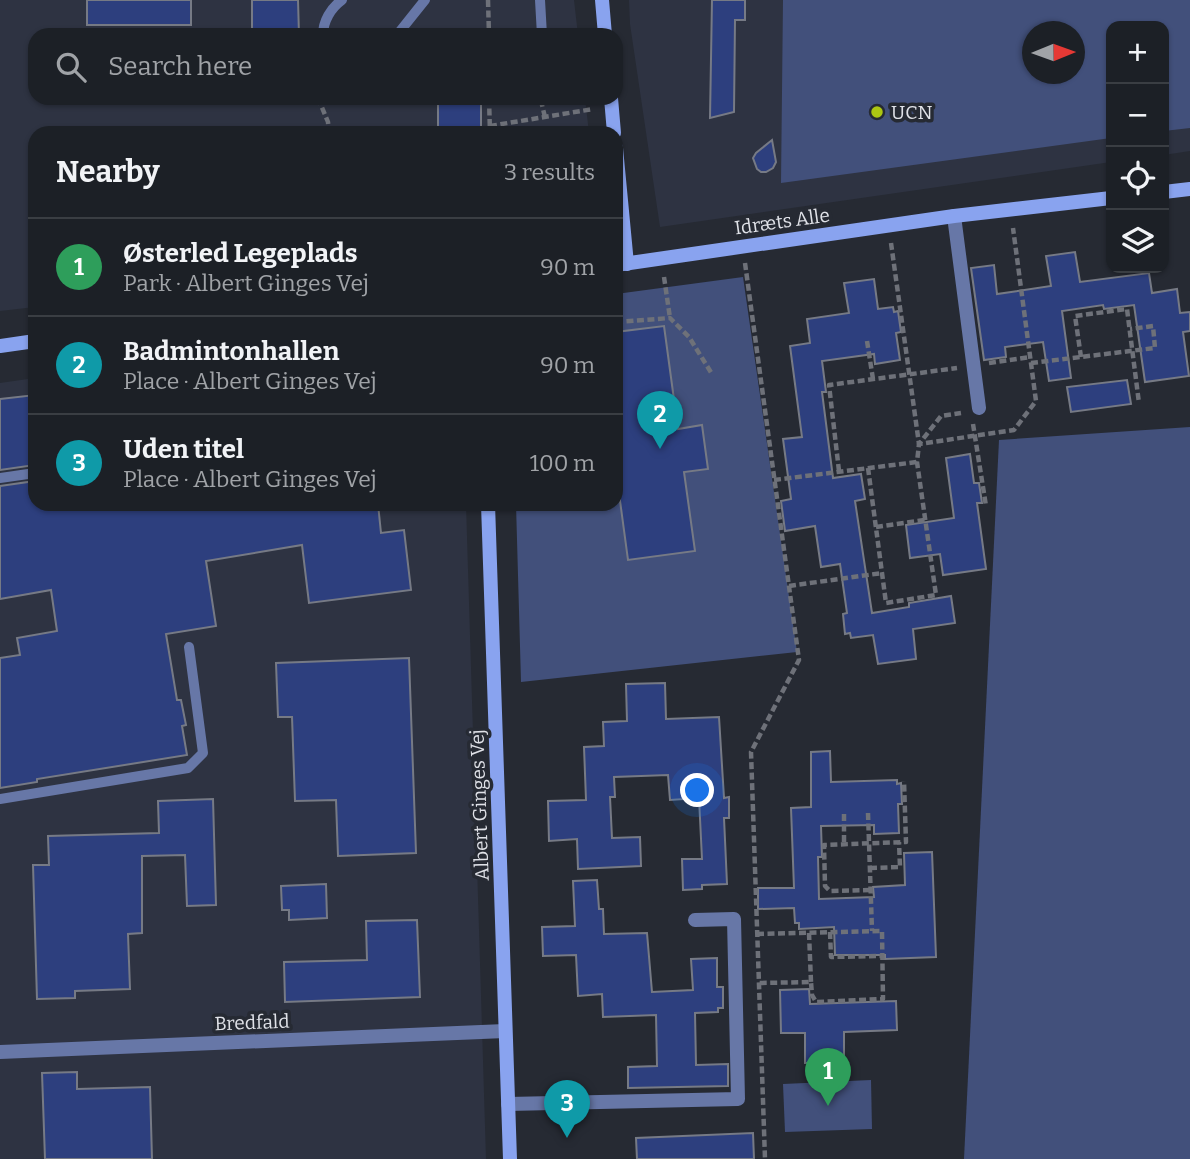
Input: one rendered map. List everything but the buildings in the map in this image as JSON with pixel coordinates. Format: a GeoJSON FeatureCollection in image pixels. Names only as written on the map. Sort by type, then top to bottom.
{"type":"FeatureCollection","features":[{"type":"Feature","properties":{"kind":"street"},"geometry":{"type":"LineString","coordinates":[[602,0],[604,28]]}},
{"type":"Feature","properties":{"kind":"street"},"geometry":{"type":"LineString","coordinates":[[611,105],[613,126]]}},
{"type":"Feature","properties":{"kind":"street"},"geometry":{"type":"LineString","coordinates":[[1169,191],[1190,189]]}},
{"type":"Feature","properties":{"kind":"street","name":"Idræts Alle"},"geometry":{"type":"LineString","coordinates":[[623,264],[954,216],[1106,199]]}},
{"type":"Feature","properties":{"kind":"street"},"geometry":{"type":"LineString","coordinates":[[954,216],[979,408]]}},
{"type":"Feature","properties":{"kind":"street"},"geometry":{"type":"LineString","coordinates":[[0,346],[28,342]]}},
{"type":"Feature","properties":{"kind":"street","name":"Albert Ginges Vej"},"geometry":{"type":"LineString","coordinates":[[488,511],[510,1159]]}},
{"type":"Feature","properties":{"kind":"street"},"geometry":{"type":"LineString","coordinates":[[508,1104],[738,1098],[734,919],[695,920]]}},
{"type":"Feature","properties":{"kind":"street","name":"Bredfald"},"geometry":{"type":"LineString","coordinates":[[0,1052],[505,1031]]}},
{"type":"Feature","properties":{"kind":"lane"},"geometry":{"type":"LineString","coordinates":[[323,28],[336,4],[342,0]]}},
{"type":"Feature","properties":{"kind":"lane"},"geometry":{"type":"LineString","coordinates":[[403,28],[425,0]]}},
{"type":"Feature","properties":{"kind":"lane"},"geometry":{"type":"LineString","coordinates":[[540,0],[542,28]]}},
{"type":"Feature","properties":{"kind":"lane"},"geometry":{"type":"LineString","coordinates":[[0,478],[28,474]]}},
{"type":"Feature","properties":{"kind":"lane"},"geometry":{"type":"LineString","coordinates":[[0,799],[188,768],[203,753],[189,647]]}},
{"type":"Feature","properties":{"kind":"path"},"geometry":{"type":"LineString","coordinates":[[488,0],[489,28]]}},
{"type":"Feature","properties":{"kind":"path"},"geometry":{"type":"LineString","coordinates":[[321,105],[328,126]]}},
{"type":"Feature","properties":{"kind":"path"},"geometry":{"type":"LineString","coordinates":[[489,105],[490,126],[598,105]]}},
{"type":"Feature","properties":{"kind":"path"},"geometry":{"type":"LineString","coordinates":[[542,105],[545,117]]}},
{"type":"Feature","properties":{"kind":"path"},"geometry":{"type":"LineString","coordinates":[[742,245],[799,660],[751,752],[765,1159]]}},
{"type":"Feature","properties":{"kind":"path"},"geometry":{"type":"LineString","coordinates":[[661,258],[670,318],[689,337],[712,374]]}},
{"type":"Feature","properties":{"kind":"path"},"geometry":{"type":"LineString","coordinates":[[1081,358],[1075,316],[1127,309],[1139,403]]}},
{"type":"Feature","properties":{"kind":"path"},"geometry":{"type":"LineString","coordinates":[[623,321],[670,318]]}},
{"type":"Feature","properties":{"kind":"path"},"geometry":{"type":"LineString","coordinates":[[1031,363],[1155,348],[1153,326],[1130,329]]}},
{"type":"Feature","properties":{"kind":"path"},"geometry":{"type":"LineString","coordinates":[[867,341],[873,379]]}},
{"type":"Feature","properties":{"kind":"path"},"geometry":{"type":"LineString","coordinates":[[839,471],[829,385],[1030,357]]}},
{"type":"Feature","properties":{"kind":"path"},"geometry":{"type":"LineString","coordinates":[[869,468],[886,603],[936,595],[917,461],[919,444],[941,416],[971,411],[986,506]]}},
{"type":"Feature","properties":{"kind":"path"},"geometry":{"type":"LineString","coordinates":[[774,480],[917,461]]}},
{"type":"Feature","properties":{"kind":"path"},"geometry":{"type":"LineString","coordinates":[[876,527],[925,520]]}},
{"type":"Feature","properties":{"kind":"path"},"geometry":{"type":"LineString","coordinates":[[789,586],[882,573]]}},
{"type":"Feature","properties":{"kind":"path"},"geometry":{"type":"LineString","coordinates":[[870,890],[830,891],[825,886],[824,845],[906,842],[904,781]]}},
{"type":"Feature","properties":{"kind":"path"},"geometry":{"type":"LineString","coordinates":[[868,813],[872,931]]}},
{"type":"Feature","properties":{"kind":"path"},"geometry":{"type":"LineString","coordinates":[[844,814],[845,844]]}},
{"type":"Feature","properties":{"kind":"path"},"geometry":{"type":"LineString","coordinates":[[870,868],[900,867],[899,842]]}},
{"type":"Feature","properties":{"kind":"path"},"geometry":{"type":"LineString","coordinates":[[757,934],[882,931],[883,999],[816,1002],[812,995],[810,933]]}},
{"type":"Feature","properties":{"kind":"path"},"geometry":{"type":"LineString","coordinates":[[830,932],[831,957],[882,956]]}},
{"type":"Feature","properties":{"kind":"path"},"geometry":{"type":"LineString","coordinates":[[759,983],[811,982]]}},
{"type":"Feature","properties":{"kind":"shaded area"},"geometry":{"type":"Polygon","coordinates":[[[0,0],[574,0],[577,28],[28,28],[28,105],[586,105],[588,126],[28,126],[28,308],[0,311],[0,0]]]}},
{"type":"Feature","properties":{"kind":"shaded area","name":"UCN"},"geometry":{"type":"Polygon","coordinates":[[[629,0],[1190,0],[1190,151],[1169,154],[1169,21],[1106,21],[1106,163],[660,227],[630,24],[629,0]]]}},
{"type":"Feature","properties":{"kind":"shaded area"},"geometry":{"type":"Polygon","coordinates":[[[783,0],[1190,0],[1190,128],[1169,130],[1169,21],[1106,21],[1106,139],[781,183],[783,0]]]}},
{"type":"Feature","properties":{"kind":"shaded area"},"geometry":{"type":"Polygon","coordinates":[[[743,277],[797,652],[521,682],[516,511],[623,511],[623,293],[743,277]]]}},
{"type":"Feature","properties":{"kind":"shaded area"},"geometry":{"type":"Polygon","coordinates":[[[28,379],[28,511],[466,511],[486,1159],[0,1159],[0,383],[28,379]]]}},
{"type":"Feature","properties":{"kind":"shaded area"},"geometry":{"type":"Polygon","coordinates":[[[1190,427],[1190,1159],[964,1159],[999,440],[1190,427]]]}},
{"type":"Feature","properties":{"kind":"shaded area"},"geometry":{"type":"Polygon","coordinates":[[[871,1080],[872,1129],[785,1132],[783,1084],[871,1080]]]}},
{"type":"Feature","properties":{"kind":"place","name":"UCN"},"geometry":{"type":"Point","coordinates":[877,112]}},
{"type":"Feature","properties":{"kind":"place","name":"Badmintonhallen"},"geometry":{"type":"Point","coordinates":[660,449]}},
{"type":"Feature","properties":{"kind":"place","name":"Østerled Legeplads"},"geometry":{"type":"Point","coordinates":[828,1106]}},
{"type":"Feature","properties":{"kind":"place","name":"Uden titel"},"geometry":{"type":"Point","coordinates":[567,1138]}}]}
